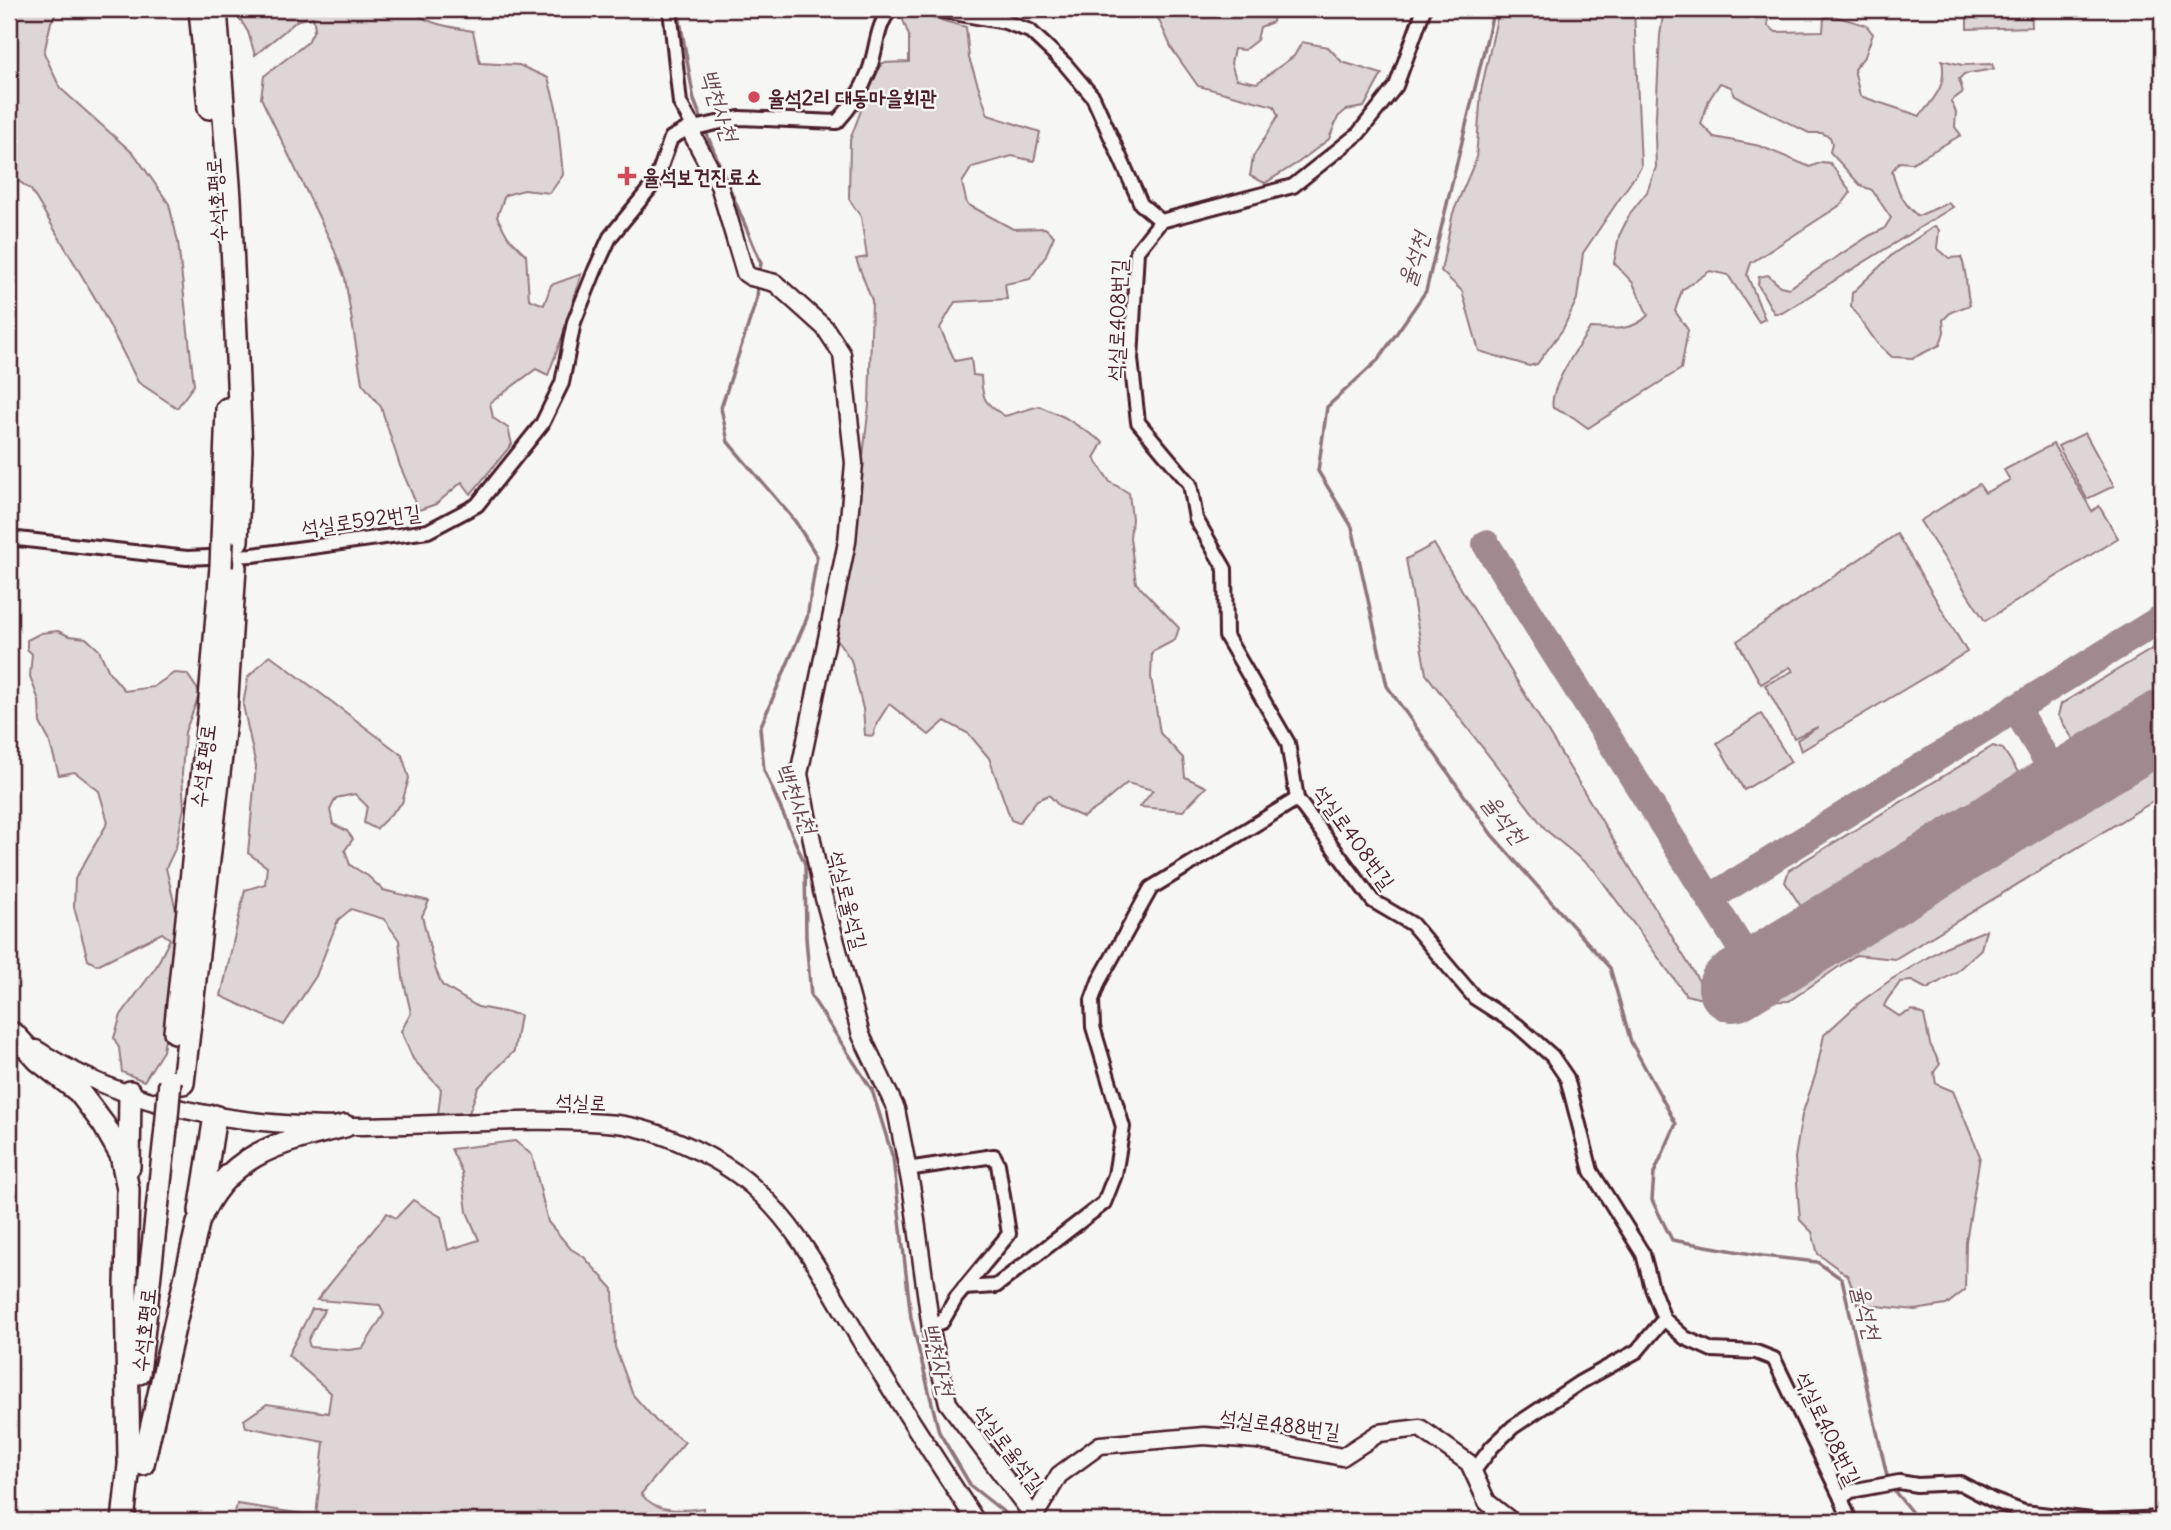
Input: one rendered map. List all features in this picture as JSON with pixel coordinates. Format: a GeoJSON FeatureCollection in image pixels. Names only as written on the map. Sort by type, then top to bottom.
{"type":"FeatureCollection","features":[{"type":"Feature","properties":{"kind":"highway","name":"수석호평로"},"geometry":{"type":"LineString","coordinates":[[123,1521],[136,1462],[177,1082],[226,713],[228,387],[216,192],[200,9]]}},
{"type":"Feature","properties":{"kind":"highway","name":"수석호평로"},"geometry":{"type":"LineString","coordinates":[[216,9],[230,198],[241,450],[229,541]]}},
{"type":"Feature","properties":{"kind":"highway"},"geometry":{"type":"LineString","coordinates":[[12,1032],[38,1060],[79,1092],[104,1125],[121,1155],[128,1189]]}},
{"type":"Feature","properties":{"kind":"highway"},"geometry":{"type":"LineString","coordinates":[[130,1092],[126,1287],[136,1462]]}},
{"type":"Feature","properties":{"kind":"highway"},"geometry":{"type":"LineString","coordinates":[[199,1223],[215,1116]]}},
{"type":"Feature","properties":{"kind":"highway"},"geometry":{"type":"LineString","coordinates":[[136,1462],[206,1203],[223,1181],[242,1164],[277,1144],[345,1126]]}},
{"type":"Feature","properties":{"kind":"highway","name":"수석호평로"},"geometry":{"type":"LineString","coordinates":[[136,1462],[137,1521]]}},
{"type":"Feature","properties":{"kind":"street"},"geometry":{"type":"LineString","coordinates":[[670,9],[680,103],[701,126],[739,118],[837,122],[853,105],[870,70],[884,17],[889,9]]}},
{"type":"Feature","properties":{"kind":"street"},"geometry":{"type":"LineString","coordinates":[[931,9],[1005,22],[1030,31],[1065,64],[1093,97],[1141,204],[1161,221],[1293,186],[1347,143],[1358,134],[1396,86],[1424,9]]}},
{"type":"Feature","properties":{"kind":"street","name":"석실로율석길"},"geometry":{"type":"LineString","coordinates":[[701,126],[693,136],[719,185],[746,273],[751,277],[775,283],[825,328],[842,354],[854,463],[847,542],[799,774],[822,891],[861,1035],[896,1109],[930,1326],[948,1402],[1034,1520]]}},
{"type":"Feature","properties":{"kind":"street","name":"석실로592번길"},"geometry":{"type":"LineString","coordinates":[[9,538],[187,558],[253,555],[428,531],[477,505],[542,424],[562,383],[574,322],[611,237],[656,181],[671,138],[701,126]]}},
{"type":"Feature","properties":{"kind":"street","name":"석실로408번길"},"geometry":{"type":"LineString","coordinates":[[1161,221],[1137,251],[1131,359],[1138,422],[1190,484],[1196,519],[1225,569],[1226,636],[1288,743],[1297,799],[1373,901],[1412,924],[1475,998],[1517,1025],[1552,1056],[1567,1078],[1591,1171],[1643,1254],[1664,1319],[1685,1338],[1712,1350],[1756,1352],[1774,1360],[1850,1521]]}},
{"type":"Feature","properties":{"kind":"street"},"geometry":{"type":"LineString","coordinates":[[964,1288],[996,1286],[1104,1203],[1115,1175],[1123,1127],[1093,1027],[1092,1000],[1099,981],[1151,888],[1297,799]]}},
{"type":"Feature","properties":{"kind":"street","name":"석실로"},"geometry":{"type":"LineString","coordinates":[[12,1032],[68,1067],[130,1092],[215,1116],[260,1123],[345,1126],[544,1121],[620,1125],[678,1141],[730,1169],[752,1185],[781,1214],[814,1261],[971,1514],[984,1521]]}},
{"type":"Feature","properties":{"kind":"street"},"geometry":{"type":"LineString","coordinates":[[907,1169],[994,1156],[998,1164],[1009,1234],[964,1288],[942,1322],[930,1326]]}},
{"type":"Feature","properties":{"kind":"street"},"geometry":{"type":"LineString","coordinates":[[1473,1472],[1492,1447],[1513,1427],[1579,1383],[1637,1351],[1664,1319]]}},
{"type":"Feature","properties":{"kind":"street","name":"석실로488번길"},"geometry":{"type":"LineString","coordinates":[[1034,1520],[1059,1475],[1100,1445],[1204,1436],[1257,1440],[1342,1457],[1379,1433],[1420,1429],[1469,1463],[1487,1502],[1511,1521]]}},
{"type":"Feature","properties":{"kind":"street"},"geometry":{"type":"LineString","coordinates":[[1841,1499],[1852,1491],[1899,1482],[1917,1485],[1960,1483],[1992,1500],[2024,1512],[2101,1521],[2162,1518]]}},
{"type":"Feature","properties":{"kind":"shaded area"},"geometry":{"type":"Polygon","coordinates":[[[9,9],[59,9],[51,22],[44,53],[60,88],[135,155],[169,204],[178,242],[194,385],[177,408],[138,382],[98,303],[31,190],[9,174],[9,9]]]}},
{"type":"Feature","properties":{"kind":"shaded area"},"geometry":{"type":"Polygon","coordinates":[[[234,9],[412,9],[432,22],[473,31],[480,63],[519,65],[548,78],[556,107],[563,175],[550,193],[524,190],[505,195],[497,217],[508,237],[526,255],[529,299],[544,305],[551,285],[581,274],[548,375],[536,369],[490,403],[493,418],[508,428],[512,444],[471,494],[462,482],[436,504],[419,510],[400,466],[381,407],[362,383],[345,278],[332,244],[261,98],[264,76],[308,42],[315,28],[313,17],[298,20],[255,55],[248,32],[234,9]]]}},
{"type":"Feature","properties":{"kind":"shaded area"},"geometry":{"type":"Polygon","coordinates":[[[1154,9],[1207,9],[1210,12],[1250,10],[1274,14],[1273,22],[1260,27],[1257,40],[1244,50],[1234,49],[1231,63],[1236,79],[1257,83],[1294,56],[1302,42],[1328,47],[1342,62],[1382,74],[1364,107],[1346,110],[1338,117],[1329,139],[1265,183],[1250,176],[1253,157],[1278,116],[1274,106],[1198,86],[1172,49],[1154,9]]]}},
{"type":"Feature","properties":{"kind":"shaded area"},"geometry":{"type":"Polygon","coordinates":[[[1499,9],[1634,9],[1641,167],[1583,253],[1577,299],[1563,329],[1537,364],[1529,366],[1479,351],[1462,291],[1441,271],[1453,213],[1476,159],[1481,91],[1499,9]]]}},
{"type":"Feature","properties":{"kind":"shaded area"},"geometry":{"type":"Polygon","coordinates":[[[1664,9],[1767,9],[1768,26],[1776,32],[1823,31],[1824,18],[1830,15],[1866,25],[1873,34],[1865,56],[1854,69],[1860,96],[1920,116],[1935,97],[1941,84],[1942,60],[1962,65],[1992,64],[1994,69],[1964,74],[1959,79],[1963,92],[1951,101],[1956,112],[1955,127],[1961,135],[1912,163],[1899,162],[1892,171],[1901,196],[1918,216],[1948,203],[1953,207],[1782,313],[1774,313],[1758,285],[1759,277],[1768,275],[1780,286],[1789,288],[1884,229],[1891,218],[1872,190],[1861,186],[1830,152],[1830,137],[1822,133],[1809,133],[1735,96],[1731,87],[1720,83],[1709,100],[1701,124],[1714,137],[1760,146],[1810,167],[1822,162],[1830,163],[1851,192],[1842,204],[1751,263],[1747,275],[1765,319],[1759,322],[1728,275],[1710,271],[1682,290],[1675,311],[1688,330],[1681,369],[1588,428],[1573,417],[1553,408],[1553,400],[1560,379],[1590,328],[1629,327],[1648,315],[1633,283],[1614,263],[1619,236],[1631,212],[1647,192],[1656,167],[1660,35],[1664,9]]]}},
{"type":"Feature","properties":{"kind":"shaded area"},"geometry":{"type":"Polygon","coordinates":[[[1967,9],[2031,9],[2032,27],[1967,29],[1967,9]]]}},
{"type":"Feature","properties":{"kind":"shaded area"},"geometry":{"type":"Polygon","coordinates":[[[921,15],[966,27],[969,58],[988,115],[1040,132],[1034,161],[1012,156],[972,167],[962,183],[967,204],[1013,229],[1045,228],[1054,236],[1045,257],[1030,279],[1005,284],[1007,299],[955,302],[940,328],[955,361],[971,358],[973,375],[981,376],[982,391],[993,408],[1005,416],[1039,406],[1064,417],[1103,442],[1094,458],[1110,482],[1129,493],[1132,519],[1130,538],[1136,583],[1179,628],[1175,640],[1152,652],[1151,677],[1160,733],[1183,758],[1185,777],[1206,787],[1183,811],[1140,807],[1153,790],[1127,783],[1083,817],[1060,807],[1049,795],[1037,800],[1019,823],[1011,820],[989,758],[969,734],[945,721],[929,735],[889,704],[877,723],[873,736],[865,735],[863,709],[851,660],[831,631],[854,534],[869,405],[872,301],[856,259],[867,257],[861,217],[849,199],[850,140],[882,63],[909,62],[909,36],[902,17],[921,15]]]}},
{"type":"Feature","properties":{"kind":"shaded area"},"geometry":{"type":"Polygon","coordinates":[[[1935,226],[1939,230],[1937,248],[1949,258],[1961,257],[1970,305],[1951,312],[1943,320],[1944,332],[1940,345],[1913,358],[1892,357],[1877,343],[1851,306],[1852,293],[1893,254],[1935,226]]]}},
{"type":"Feature","properties":{"kind":"shaded area"},"geometry":{"type":"Polygon","coordinates":[[[2085,433],[2114,486],[2087,499],[2058,446],[2085,433]]]}},
{"type":"Feature","properties":{"kind":"shaded area"},"geometry":{"type":"Polygon","coordinates":[[[2053,444],[2092,511],[2099,506],[2118,538],[1985,621],[1920,521],[1979,484],[1985,493],[2010,480],[2004,470],[2053,444]]]}},
{"type":"Feature","properties":{"kind":"shaded area"},"geometry":{"type":"Polygon","coordinates":[[[1897,534],[1967,652],[1801,751],[1797,740],[1818,727],[1794,738],[1765,685],[1793,671],[1790,667],[1761,684],[1737,641],[1897,534]]]}},
{"type":"Feature","properties":{"kind":"shaded area"},"geometry":{"type":"Polygon","coordinates":[[[1434,544],[1711,1001],[1759,998],[2162,751],[2162,796],[1895,959],[1856,955],[1789,1001],[1719,1003],[1686,995],[1594,870],[1546,830],[1426,674],[1406,559],[1434,544]]]}},
{"type":"Feature","properties":{"kind":"shaded area"},"geometry":{"type":"Polygon","coordinates":[[[58,631],[69,636],[86,638],[99,650],[109,672],[125,691],[153,687],[174,673],[187,674],[200,693],[185,732],[182,774],[184,808],[176,847],[166,868],[178,919],[169,1015],[163,1051],[144,1081],[122,1072],[119,1048],[114,1038],[121,1015],[156,967],[170,939],[162,933],[97,965],[88,960],[74,907],[75,879],[108,822],[99,791],[75,772],[59,775],[49,740],[40,723],[39,701],[30,676],[32,654],[27,649],[27,640],[41,633],[58,631]]]}},
{"type":"Feature","properties":{"kind":"shaded area"},"geometry":{"type":"Polygon","coordinates":[[[2162,643],[2162,696],[2083,744],[2074,741],[2058,715],[2061,704],[2162,643]]]}},
{"type":"Feature","properties":{"kind":"shaded area"},"geometry":{"type":"Polygon","coordinates":[[[270,655],[402,755],[409,778],[402,803],[376,829],[364,823],[367,806],[355,794],[336,798],[330,810],[333,824],[347,831],[353,839],[345,850],[350,865],[368,876],[383,890],[429,901],[422,916],[442,985],[478,1007],[520,1015],[514,1051],[478,1088],[469,1113],[438,1115],[441,1089],[413,1059],[401,1031],[411,1013],[403,978],[399,940],[384,919],[351,909],[338,920],[316,976],[284,1025],[221,996],[245,890],[265,884],[267,867],[248,853],[256,766],[243,705],[248,677],[270,655]]]}},
{"type":"Feature","properties":{"kind":"shaded area"},"geometry":{"type":"Polygon","coordinates":[[[1761,714],[1791,762],[1744,790],[1717,743],[1761,714]]]}},
{"type":"Feature","properties":{"kind":"shaded area"},"geometry":{"type":"Polygon","coordinates":[[[1993,746],[2003,749],[2020,775],[2017,785],[1812,910],[1802,908],[1785,882],[1789,870],[1993,746]]]}},
{"type":"Feature","properties":{"kind":"shaded area"},"geometry":{"type":"Polygon","coordinates":[[[1986,930],[1981,949],[1956,972],[1927,989],[1912,981],[1900,982],[1884,1006],[1899,1016],[1913,1010],[1924,1015],[1930,1044],[1940,1064],[1934,1072],[1936,1084],[1953,1091],[1980,1156],[1966,1242],[1965,1290],[1946,1305],[1915,1310],[1858,1304],[1848,1276],[1818,1254],[1812,1232],[1800,1220],[1795,1158],[1802,1115],[1816,1073],[1824,1035],[1859,1003],[1892,979],[1945,947],[1986,930]]]}},
{"type":"Feature","properties":{"kind":"shaded area"},"geometry":{"type":"Polygon","coordinates":[[[515,1141],[532,1155],[548,1222],[571,1249],[584,1257],[613,1289],[615,1347],[633,1395],[656,1421],[685,1442],[641,1494],[661,1508],[703,1508],[704,1521],[233,1521],[237,1504],[316,1516],[324,1442],[246,1427],[244,1420],[267,1404],[328,1413],[331,1393],[288,1355],[312,1309],[325,1309],[308,1340],[310,1347],[349,1350],[363,1348],[384,1314],[380,1305],[317,1300],[387,1213],[396,1218],[413,1200],[441,1217],[448,1250],[479,1240],[467,1212],[462,1172],[451,1149],[515,1141]]]}},
{"type":"Feature","properties":{"kind":"waterway","name":"백천사천"},"geometry":{"type":"LineString","coordinates":[[678,9],[694,100],[703,123]]}},
{"type":"Feature","properties":{"kind":"waterway","name":"율석천"},"geometry":{"type":"LineString","coordinates":[[1494,9],[1426,291],[1378,360],[1327,407],[1318,471],[1352,527],[1387,686],[1492,835],[1610,968],[1631,1042],[1676,1124],[1654,1173],[1652,1200],[1672,1240],[1763,1256],[1817,1262],[1842,1279],[1888,1480]]}},
{"type":"Feature","properties":{"kind":"waterway","name":"백천사천"},"geometry":{"type":"LineString","coordinates":[[705,130],[761,263],[759,276]]}},
{"type":"Feature","properties":{"kind":"waterway","name":"백천사천"},"geometry":{"type":"LineString","coordinates":[[758,283],[757,298],[721,408],[728,442],[795,521],[817,556],[807,618],[760,728],[764,770],[805,864],[806,938],[811,996],[872,1090],[893,1158],[911,1318],[939,1432],[971,1486],[1015,1521]]}},
{"type":"Feature","properties":{"kind":"waterway","name":"율석천"},"geometry":{"type":"LineString","coordinates":[[1891,1487],[1919,1521]]}},
{"type":"Feature","properties":{"kind":"taxiway"},"geometry":{"type":"LineString","coordinates":[[1486,544],[1756,972]]}},
{"type":"Feature","properties":{"kind":"taxiway"},"geometry":{"type":"LineString","coordinates":[[1710,898],[2162,618]]}},
{"type":"Feature","properties":{"kind":"taxiway"},"geometry":{"type":"LineString","coordinates":[[2015,708],[2062,785]]}},
{"type":"Feature","properties":{"kind":"runway"},"geometry":{"type":"LineString","coordinates":[[1733,987],[2162,725]]}},
{"type":"Feature","properties":{"kind":"place","name":"율석2리 대동마을회관"},"geometry":{"type":"Point","coordinates":[754,97]}},
{"type":"Feature","properties":{"kind":"place","name":"율석보건진료소"},"geometry":{"type":"Point","coordinates":[627,176]}}]}
